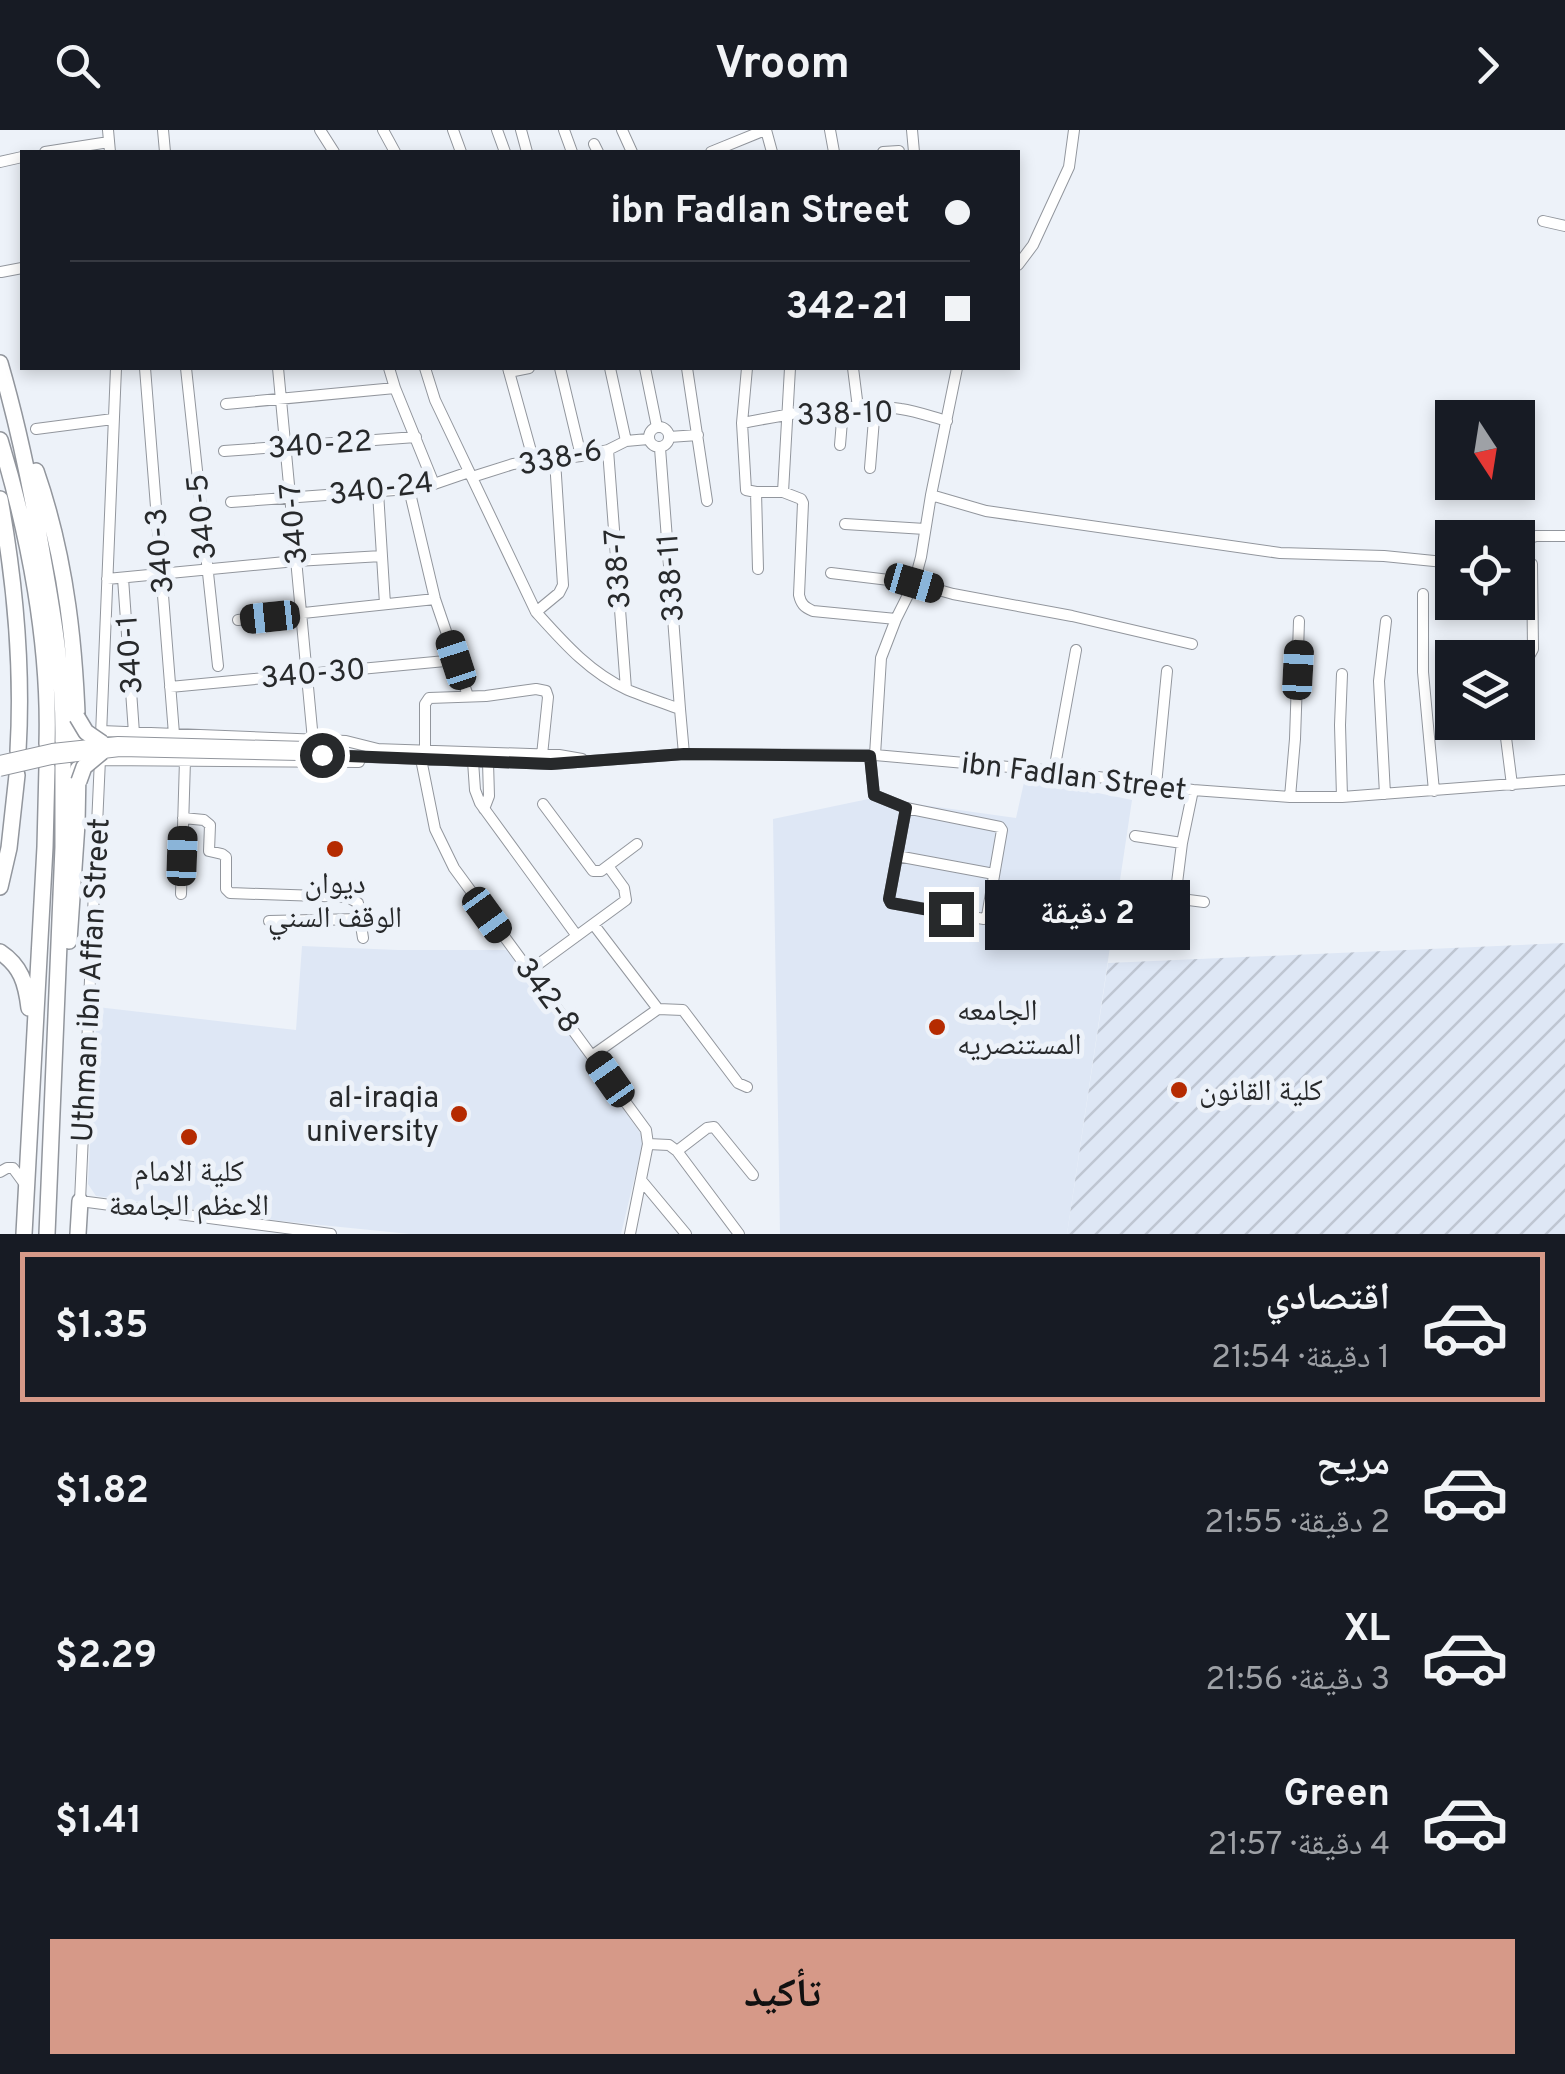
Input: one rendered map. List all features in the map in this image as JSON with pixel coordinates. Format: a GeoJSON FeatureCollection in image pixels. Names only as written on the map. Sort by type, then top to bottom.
{"type":"FeatureCollection","features":[{"type":"Feature","properties":{"kind":"highway"},"geometry":{"type":"LineString","coordinates":[[0,363],[28,468],[50,593],[67,746]]}},
{"type":"Feature","properties":{"kind":"highway"},"geometry":{"type":"LineString","coordinates":[[14,411],[46,501],[64,574],[77,716],[67,746]]}},
{"type":"Feature","properties":{"kind":"highway"},"geometry":{"type":"LineString","coordinates":[[0,440],[23,526],[43,648],[79,781]]}},
{"type":"Feature","properties":{"kind":"highway"},"geometry":{"type":"LineString","coordinates":[[0,499],[18,639],[18,751]]}},
{"type":"Feature","properties":{"kind":"highway"},"geometry":{"type":"LineString","coordinates":[[54,1062],[62,1024],[79,781],[84,767],[101,747],[77,716]]}},
{"type":"Feature","properties":{"kind":"highway"},"geometry":{"type":"LineString","coordinates":[[21,1234],[55,766],[63,847],[48,1234]]}},
{"type":"Feature","properties":{"kind":"highway"},"geometry":{"type":"LineString","coordinates":[[0,887],[10,848],[17,775]]}},
{"type":"Feature","properties":{"kind":"highway"},"geometry":{"type":"LineString","coordinates":[[0,952],[16,965],[24,980],[33,1053]]}},
{"type":"Feature","properties":{"kind":"highway"},"geometry":{"type":"LineString","coordinates":[[78,1234],[80,1201]]}},
{"type":"Feature","properties":{"kind":"street"},"geometry":{"type":"LineString","coordinates":[[718,150],[766,130]]}},
{"type":"Feature","properties":{"kind":"street"},"geometry":{"type":"LineString","coordinates":[[1020,262],[1033,245],[1064,179],[1074,130]]}},
{"type":"Feature","properties":{"kind":"street"},"geometry":{"type":"LineString","coordinates":[[54,150],[109,137]]}},
{"type":"Feature","properties":{"kind":"street"},"geometry":{"type":"LineString","coordinates":[[1543,222],[1565,226]]}},
{"type":"Feature","properties":{"kind":"street","name":"Uthman ibn Affan Street"},"geometry":{"type":"LineString","coordinates":[[80,1201],[116,370]]}},
{"type":"Feature","properties":{"kind":"street","name":"340-3"},"geometry":{"type":"LineString","coordinates":[[145,370],[174,734]]}},
{"type":"Feature","properties":{"kind":"street","name":"340-5"},"geometry":{"type":"LineString","coordinates":[[186,370],[218,666]]}},
{"type":"Feature","properties":{"kind":"street","name":"340-7"},"geometry":{"type":"LineString","coordinates":[[278,370],[314,740]]}},
{"type":"Feature","properties":{"kind":"street"},"geometry":{"type":"LineString","coordinates":[[390,370],[434,484]]}},
{"type":"Feature","properties":{"kind":"street"},"geometry":{"type":"LineString","coordinates":[[426,370],[435,400],[536,612],[595,670],[626,689],[680,709]]}},
{"type":"Feature","properties":{"kind":"street"},"geometry":{"type":"LineString","coordinates":[[509,370],[534,462]]}},
{"type":"Feature","properties":{"kind":"street"},"geometry":{"type":"LineString","coordinates":[[560,370],[581,456]]}},
{"type":"Feature","properties":{"kind":"street"},"geometry":{"type":"LineString","coordinates":[[610,370],[626,442]]}},
{"type":"Feature","properties":{"kind":"street"},"geometry":{"type":"LineString","coordinates":[[645,370],[657,427]]}},
{"type":"Feature","properties":{"kind":"street"},"geometry":{"type":"LineString","coordinates":[[687,370],[708,501]]}},
{"type":"Feature","properties":{"kind":"street"},"geometry":{"type":"LineString","coordinates":[[747,370],[742,423],[746,490],[783,492],[804,503],[801,603],[813,610],[896,620]]}},
{"type":"Feature","properties":{"kind":"street"},"geometry":{"type":"LineString","coordinates":[[783,492],[790,370]]}},
{"type":"Feature","properties":{"kind":"street"},"geometry":{"type":"LineString","coordinates":[[853,370],[858,408]]}},
{"type":"Feature","properties":{"kind":"street"},"geometry":{"type":"LineString","coordinates":[[906,808],[891,903],[984,919],[988,916],[1000,826],[906,808],[874,795],[872,756],[881,658],[921,558],[957,370]]}},
{"type":"Feature","properties":{"kind":"street"},"geometry":{"type":"LineString","coordinates":[[226,404],[395,388]]}},
{"type":"Feature","properties":{"kind":"street","name":"338-10"},"geometry":{"type":"LineString","coordinates":[[742,423],[858,408],[900,408],[947,420]]}},
{"type":"Feature","properties":{"kind":"street"},"geometry":{"type":"LineString","coordinates":[[870,468],[874,408]]}},
{"type":"Feature","properties":{"kind":"street"},"geometry":{"type":"LineString","coordinates":[[840,445],[843,409]]}},
{"type":"Feature","properties":{"kind":"street"},"geometry":{"type":"LineString","coordinates":[[36,429],[114,419]]}},
{"type":"Feature","properties":{"kind":"street"},"geometry":{"type":"LineString","coordinates":[[657,427],[669,436],[660,448],[648,439],[657,427]]}},
{"type":"Feature","properties":{"kind":"street"},"geometry":{"type":"LineString","coordinates":[[669,436],[698,435]]}},
{"type":"Feature","properties":{"kind":"street","name":"340-22"},"geometry":{"type":"LineString","coordinates":[[224,452],[416,437]]}},
{"type":"Feature","properties":{"kind":"street","name":"338-6"},"geometry":{"type":"LineString","coordinates":[[470,475],[513,464],[581,456],[648,439]]}},
{"type":"Feature","properties":{"kind":"street","name":"338-11"},"geometry":{"type":"LineString","coordinates":[[660,448],[684,754]]}},
{"type":"Feature","properties":{"kind":"street","name":"338-7"},"geometry":{"type":"LineString","coordinates":[[608,450],[626,689]]}},
{"type":"Feature","properties":{"kind":"street"},"geometry":{"type":"LineString","coordinates":[[536,612],[559,594],[563,585],[555,460]]}},
{"type":"Feature","properties":{"kind":"street","name":"340-24"},"geometry":{"type":"LineString","coordinates":[[232,502],[409,489],[470,475]]}},
{"type":"Feature","properties":{"kind":"street"},"geometry":{"type":"LineString","coordinates":[[409,489],[436,599],[468,696],[546,690],[542,755]]}},
{"type":"Feature","properties":{"kind":"street"},"geometry":{"type":"LineString","coordinates":[[378,492],[385,604]]}},
{"type":"Feature","properties":{"kind":"street"},"geometry":{"type":"LineString","coordinates":[[756,492],[758,568]]}},
{"type":"Feature","properties":{"kind":"street"},"geometry":{"type":"LineString","coordinates":[[931,495],[986,511],[1280,553],[1435,561]]}},
{"type":"Feature","properties":{"kind":"street"},"geometry":{"type":"LineString","coordinates":[[845,524],[925,529]]}},
{"type":"Feature","properties":{"kind":"street"},"geometry":{"type":"LineString","coordinates":[[1535,536],[1565,536]]}},
{"type":"Feature","properties":{"kind":"street"},"geometry":{"type":"LineString","coordinates":[[107,579],[382,556]]}},
{"type":"Feature","properties":{"kind":"street"},"geometry":{"type":"LineString","coordinates":[[831,572],[914,583],[1192,644]]}},
{"type":"Feature","properties":{"kind":"street","name":"340-1"},"geometry":{"type":"LineString","coordinates":[[123,578],[134,732]]}},
{"type":"Feature","properties":{"kind":"street"},"geometry":{"type":"LineString","coordinates":[[1424,594],[1423,672],[1434,791]]}},
{"type":"Feature","properties":{"kind":"street"},"geometry":{"type":"LineString","coordinates":[[238,620],[436,599]]}},
{"type":"Feature","properties":{"kind":"street"},"geometry":{"type":"LineString","coordinates":[[1290,797],[1300,620]]}},
{"type":"Feature","properties":{"kind":"street"},"geometry":{"type":"LineString","coordinates":[[1386,621],[1379,681],[1386,794]]}},
{"type":"Feature","properties":{"kind":"street"},"geometry":{"type":"LineString","coordinates":[[1054,771],[1076,650]]}},
{"type":"Feature","properties":{"kind":"street","name":"340-30"},"geometry":{"type":"LineString","coordinates":[[170,687],[456,660]]}},
{"type":"Feature","properties":{"kind":"street"},"geometry":{"type":"LineString","coordinates":[[1156,785],[1167,672]]}},
{"type":"Feature","properties":{"kind":"street"},"geometry":{"type":"LineString","coordinates":[[1342,674],[1342,797]]}},
{"type":"Feature","properties":{"kind":"street","name":"342-8"},"geometry":{"type":"LineString","coordinates":[[468,696],[434,696],[425,704],[423,755],[436,829],[464,882],[646,1130],[648,1144]]}},
{"type":"Feature","properties":{"kind":"street"},"geometry":{"type":"LineString","coordinates":[[101,747],[134,732],[354,742],[377,753]]}},
{"type":"Feature","properties":{"kind":"street"},"geometry":{"type":"LineString","coordinates":[[1506,740],[1512,785]]}},
{"type":"Feature","properties":{"kind":"street"},"geometry":{"type":"LineString","coordinates":[[0,770],[67,746]]}},
{"type":"Feature","properties":{"kind":"street"},"geometry":{"type":"LineString","coordinates":[[0,761],[67,746],[101,747],[185,760],[345,764],[377,753]]}},
{"type":"Feature","properties":{"kind":"street","name":"ibn Fadlan Street"},"geometry":{"type":"LineString","coordinates":[[101,747],[542,755],[582,760]]}},
{"type":"Feature","properties":{"kind":"street","name":"ibn Fadlan Street"},"geometry":{"type":"LineString","coordinates":[[423,755],[473,762],[558,764],[684,754],[872,756],[1290,797],[1342,797],[1565,780]]}},
{"type":"Feature","properties":{"kind":"street"},"geometry":{"type":"LineString","coordinates":[[181,894],[185,760]]}},
{"type":"Feature","properties":{"kind":"street"},"geometry":{"type":"LineString","coordinates":[[473,762],[475,790],[484,809],[578,936]]}},
{"type":"Feature","properties":{"kind":"street"},"geometry":{"type":"LineString","coordinates":[[484,809],[488,762]]}},
{"type":"Feature","properties":{"kind":"street"},"geometry":{"type":"LineString","coordinates":[[1193,790],[1177,895],[1204,902]]}},
{"type":"Feature","properties":{"kind":"street"},"geometry":{"type":"LineString","coordinates":[[544,804],[593,871],[601,871],[638,844]]}},
{"type":"Feature","properties":{"kind":"street"},"geometry":{"type":"LineString","coordinates":[[183,818],[210,824],[209,851],[226,857],[226,889],[230,894],[348,897],[358,903],[363,938]]}},
{"type":"Feature","properties":{"kind":"street"},"geometry":{"type":"LineString","coordinates":[[1135,836],[1182,843]]}},
{"type":"Feature","properties":{"kind":"street"},"geometry":{"type":"LineString","coordinates":[[897,856],[994,874]]}},
{"type":"Feature","properties":{"kind":"street"},"geometry":{"type":"LineString","coordinates":[[529,971],[626,900],[624,888],[608,866]]}},
{"type":"Feature","properties":{"kind":"street"},"geometry":{"type":"LineString","coordinates":[[269,922],[360,918]]}},
{"type":"Feature","properties":{"kind":"street"},"geometry":{"type":"LineString","coordinates":[[594,925],[658,1009]]}},
{"type":"Feature","properties":{"kind":"street"},"geometry":{"type":"LineString","coordinates":[[593,1055],[658,1009],[686,1011],[738,1083],[746,1087]]}},
{"type":"Feature","properties":{"kind":"street"},"geometry":{"type":"LineString","coordinates":[[677,1151],[714,1127],[753,1175]]}},
{"type":"Feature","properties":{"kind":"street"},"geometry":{"type":"LineString","coordinates":[[630,1234],[648,1144],[669,1145],[677,1151],[739,1234]]}},
{"type":"Feature","properties":{"kind":"street"},"geometry":{"type":"LineString","coordinates":[[0,1172],[13,1168],[26,1191]]}},
{"type":"Feature","properties":{"kind":"street"},"geometry":{"type":"LineString","coordinates":[[641,1180],[686,1234]]}},
{"type":"Feature","properties":{"kind":"street"},"geometry":{"type":"LineString","coordinates":[[80,1201],[331,1234]]}},
{"type":"Feature","properties":{"kind":"shaded area","name":"الجامعه المستنصريه"},"geometry":{"type":"Polygon","coordinates":[[[1025,778],[1132,800],[1067,1234],[780,1234],[773,819],[873,798],[1016,818],[1025,778]]]}},
{"type":"Feature","properties":{"kind":"shaded area"},"geometry":{"type":"Polygon","coordinates":[[[1565,943],[1565,1234],[1067,1234],[1108,963],[1565,943]]]}},
{"type":"Feature","properties":{"kind":"shaded area","name":"al-iraqia university"},"geometry":{"type":"Polygon","coordinates":[[[302,946],[509,950],[644,1138],[621,1234],[410,1234],[96,1196],[88,1184],[97,1007],[296,1030],[302,946]]]}},
{"type":"Feature","properties":{"kind":"place","name":"ديوان الوقف السني"},"geometry":{"type":"Point","coordinates":[335,849]}},
{"type":"Feature","properties":{"kind":"place","name":"الجامعه المستنصريه"},"geometry":{"type":"Point","coordinates":[937,1027]}},
{"type":"Feature","properties":{"kind":"place","name":"كلية القانون"},"geometry":{"type":"Point","coordinates":[1179,1090]}},
{"type":"Feature","properties":{"kind":"place","name":"al-iraqia university"},"geometry":{"type":"Point","coordinates":[459,1114]}},
{"type":"Feature","properties":{"kind":"place","name":"كلية الامام الاعظم الجامعة"},"geometry":{"type":"Point","coordinates":[189,1137]}},
{"type":"Feature","properties":{"kind":"route"},"geometry":{"type":"LineString","coordinates":[[322,755],[551,764],[684,754],[870,756],[874,795],[906,808],[891,903],[951,914]]}}]}
